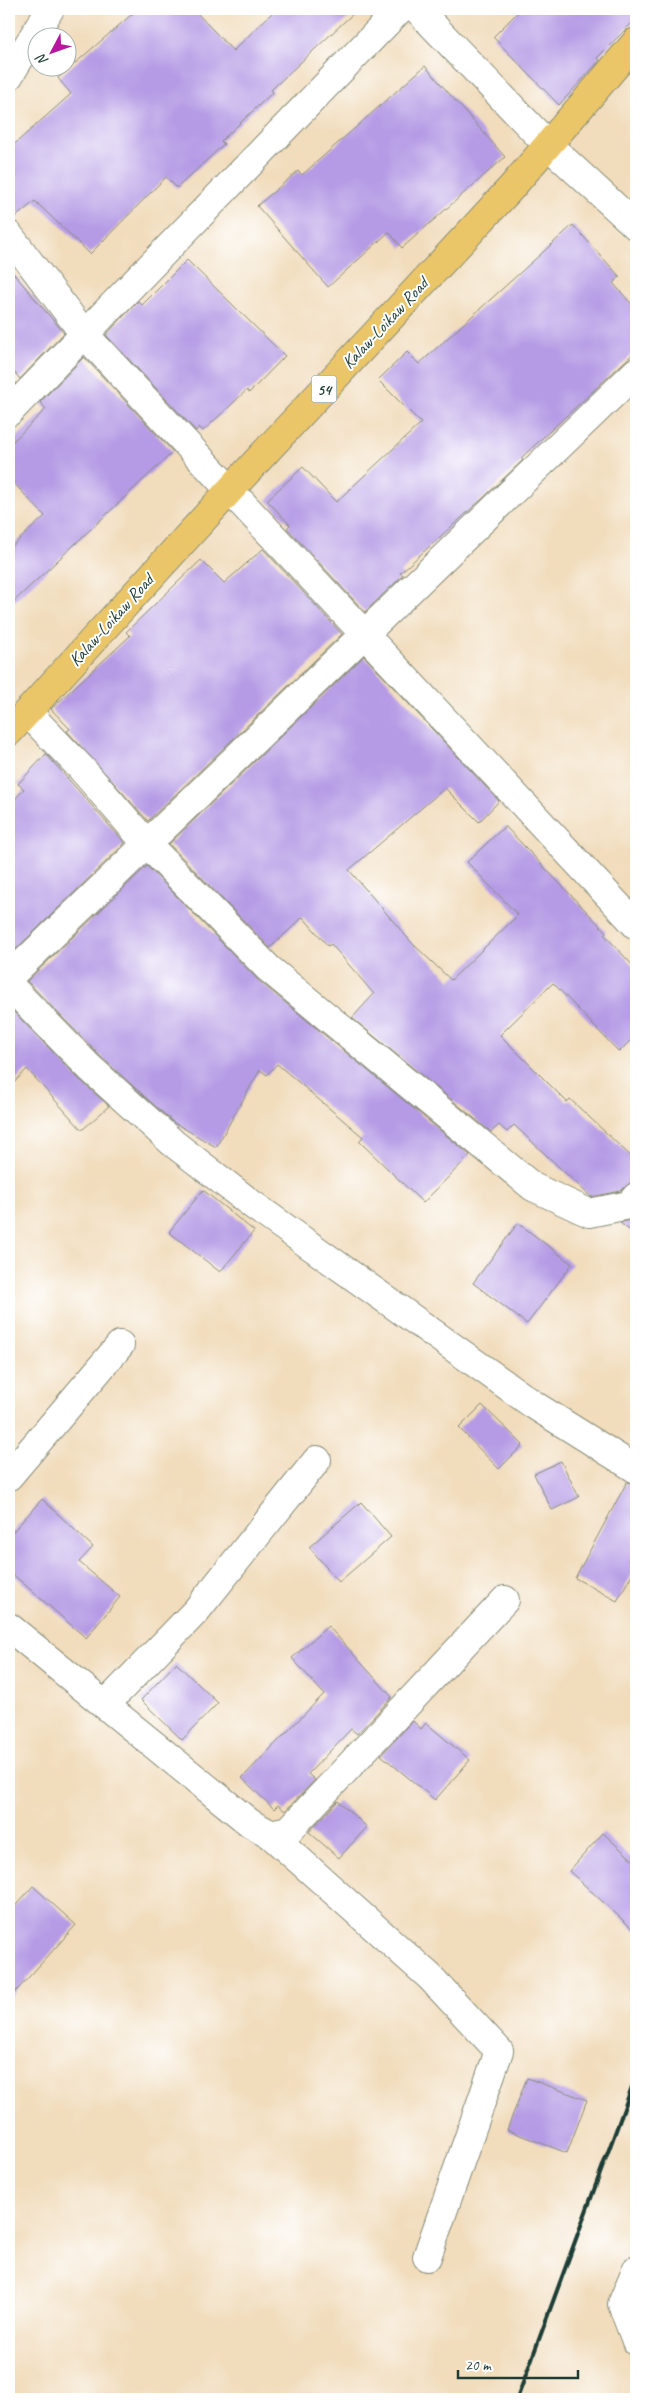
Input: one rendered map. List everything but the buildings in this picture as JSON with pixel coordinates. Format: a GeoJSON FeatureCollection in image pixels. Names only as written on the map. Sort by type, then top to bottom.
{"type":"FeatureCollection","features":[{"type":"Feature","properties":{"kind":"main road","name":"Kalaw-Loikaw Road"},"geometry":{"type":"LineString","coordinates":[[9,732],[230,490],[498,202],[636,42]]}},
{"type":"Feature","properties":{"kind":"street"},"geometry":{"type":"LineString","coordinates":[[9,76],[50,9]]}},
{"type":"Feature","properties":{"kind":"street"},"geometry":{"type":"LineString","coordinates":[[9,412],[400,9]]}},
{"type":"Feature","properties":{"kind":"street"},"geometry":{"type":"LineString","coordinates":[[417,9],[548,145],[636,226]]}},
{"type":"Feature","properties":{"kind":"street"},"geometry":{"type":"LineString","coordinates":[[9,235],[85,335],[636,925]]}},
{"type":"Feature","properties":{"kind":"street"},"geometry":{"type":"LineString","coordinates":[[9,977],[636,372]]}},
{"type":"Feature","properties":{"kind":"street"},"geometry":{"type":"LineString","coordinates":[[27,712],[81,768],[147,844],[268,968],[533,1187],[589,1213],[628,1205],[636,1197]]}},
{"type":"Feature","properties":{"kind":"street"},"geometry":{"type":"LineString","coordinates":[[9,985],[90,1068],[173,1143],[253,1205],[526,1399],[636,1469]]}},
{"type":"Feature","properties":{"kind":"street"},"geometry":{"type":"LineString","coordinates":[[9,1476],[120,1345]]}},
{"type":"Feature","properties":{"kind":"street"},"geometry":{"type":"LineString","coordinates":[[105,1706],[196,1611],[317,1460]]}},
{"type":"Feature","properties":{"kind":"street"},"geometry":{"type":"LineString","coordinates":[[270,1834],[289,1830],[505,1600]]}},
{"type":"Feature","properties":{"kind":"street"},"geometry":{"type":"LineString","coordinates":[[9,1627],[250,1824],[270,1834],[430,1977],[499,2051],[427,2257]]}},
{"type":"Feature","properties":{"kind":"street"},"geometry":{"type":"LineString","coordinates":[[636,2270],[622,2304],[636,2341]]}},
{"type":"Feature","properties":{"kind":"railway"},"geometry":{"type":"LineString","coordinates":[[517,2399],[636,2076]]}}]}
